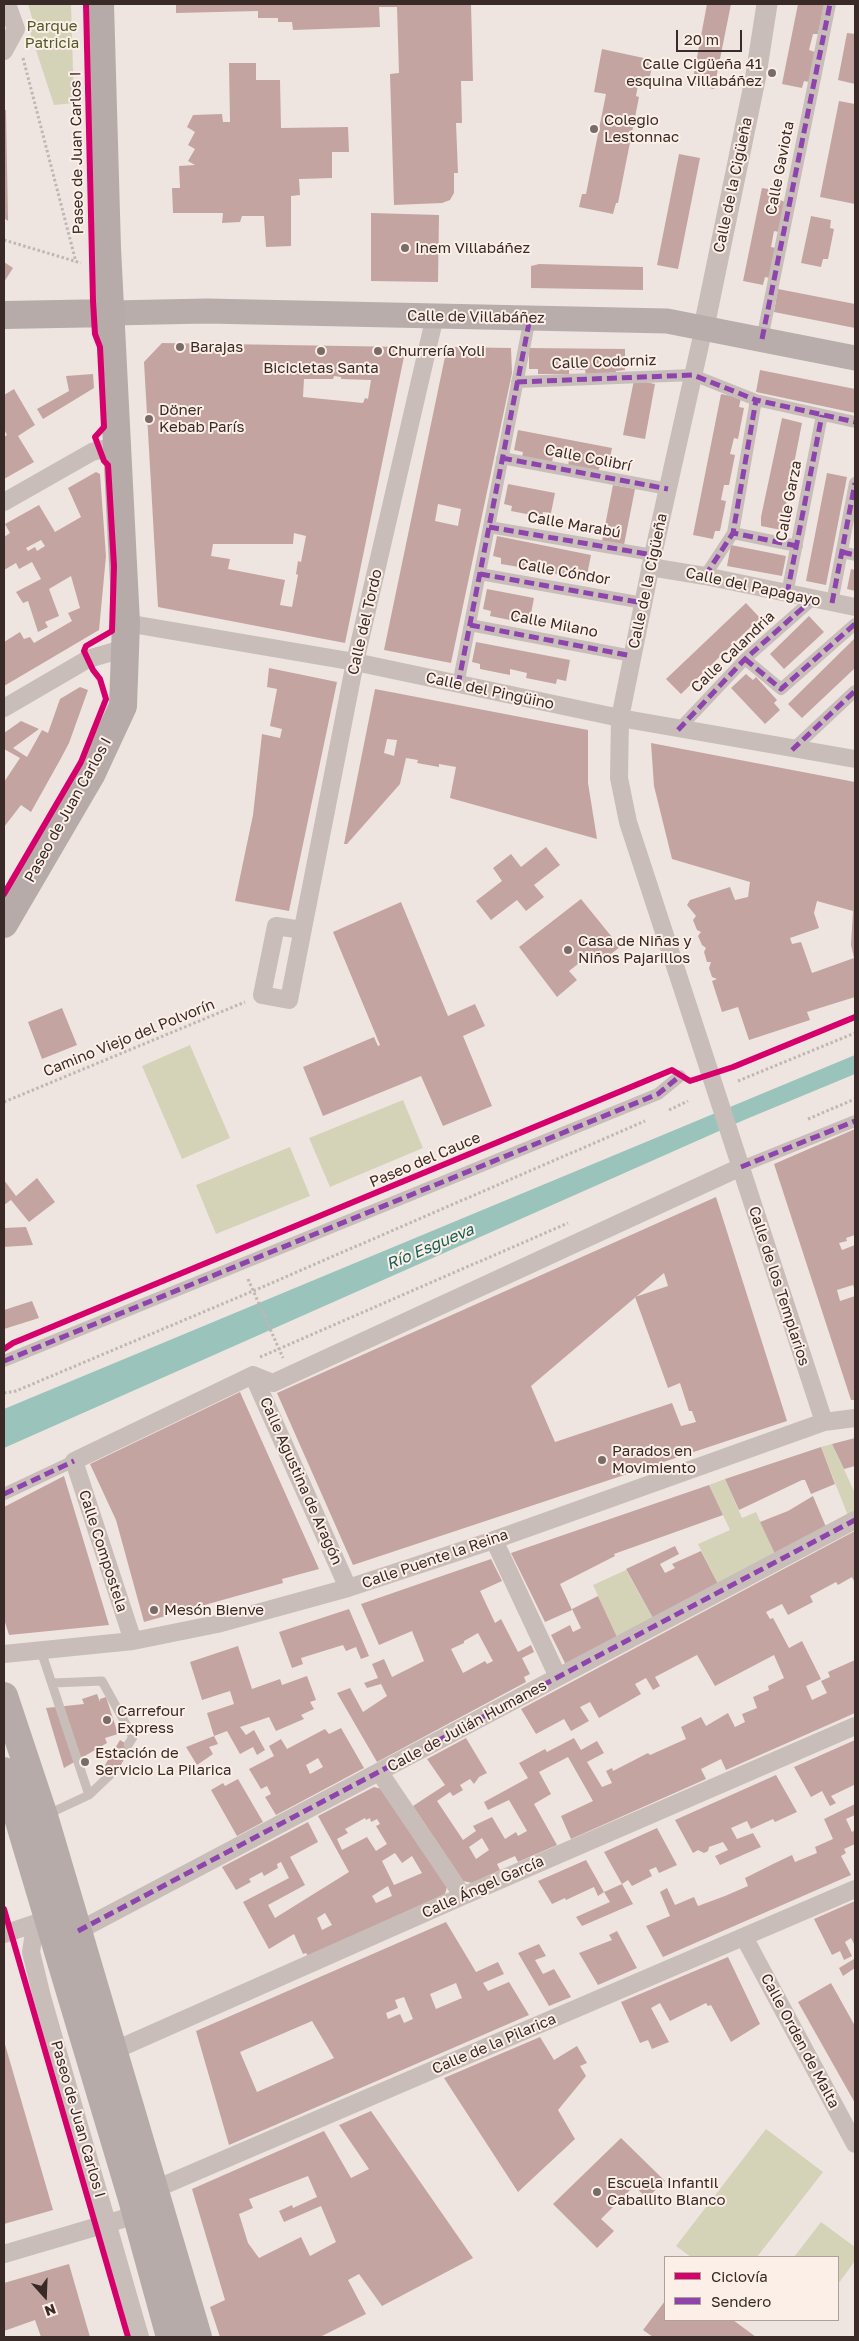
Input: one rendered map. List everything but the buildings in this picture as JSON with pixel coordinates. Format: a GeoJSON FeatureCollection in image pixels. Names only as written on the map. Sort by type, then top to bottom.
{"type":"FeatureCollection","features":[{"type":"Feature","properties":{"kind":"main road","name":"Paseo de Juan Carlos I"},"geometry":{"type":"LineString","coordinates":[[4,924],[91,775],[123,706],[126,636],[108,255],[100,4]]}},
{"type":"Feature","properties":{"kind":"main road","name":"Calle de Villabáñez"},"geometry":{"type":"LineString","coordinates":[[4,315],[207,311],[666,321],[855,358]]}},
{"type":"Feature","properties":{"kind":"main road","name":"Paseo de Juan Carlos I"},"geometry":{"type":"LineString","coordinates":[[4,1696],[44,1816],[113,2051],[141,2201],[170,2337]]}},
{"type":"Feature","properties":{"kind":"main road","name":"Paseo de Juan Carlos I"},"geometry":{"type":"LineString","coordinates":[[4,1772],[48,1919],[141,2201],[198,2337]]}},
{"type":"Feature","properties":{"kind":"street"},"geometry":{"type":"LineString","coordinates":[[4,51],[16,29],[7,4]]}},
{"type":"Feature","properties":{"kind":"street","name":"Calle de la Cigüeña"},"geometry":{"type":"LineString","coordinates":[[735,1150],[628,822],[619,778],[620,718],[756,75],[767,4]]}},
{"type":"Feature","properties":{"kind":"street","name":"Calle Gaviota"},"geometry":{"type":"LineString","coordinates":[[762,340],[830,4]]}},
{"type":"Feature","properties":{"kind":"street","name":"Calle del Tordo"},"geometry":{"type":"LineString","coordinates":[[262,995],[289,1000],[355,662],[436,316]]}},
{"type":"Feature","properties":{"kind":"street"},"geometry":{"type":"LineString","coordinates":[[458,685],[530,318]]}},
{"type":"Feature","properties":{"kind":"street"},"geometry":{"type":"LineString","coordinates":[[693,375],[756,400],[855,422]]}},
{"type":"Feature","properties":{"kind":"street","name":"Calle Codorniz"},"geometry":{"type":"LineString","coordinates":[[517,382],[693,375]]}},
{"type":"Feature","properties":{"kind":"street"},"geometry":{"type":"LineString","coordinates":[[705,576],[733,533],[756,400]]}},
{"type":"Feature","properties":{"kind":"street","name":"Calle Garza"},"geometry":{"type":"LineString","coordinates":[[788,594],[822,415]]}},
{"type":"Feature","properties":{"kind":"street"},"geometry":{"type":"LineString","coordinates":[[4,502],[92,452],[118,444]]}},
{"type":"Feature","properties":{"kind":"street","name":"Calle Colibrí"},"geometry":{"type":"LineString","coordinates":[[502,458],[668,489]]}},
{"type":"Feature","properties":{"kind":"street"},"geometry":{"type":"LineString","coordinates":[[832,603],[855,483]]}},
{"type":"Feature","properties":{"kind":"street","name":"Calle Marabú"},"geometry":{"type":"LineString","coordinates":[[489,527],[652,561]]}},
{"type":"Feature","properties":{"kind":"street"},"geometry":{"type":"LineString","coordinates":[[733,533],[797,546]]}},
{"type":"Feature","properties":{"kind":"street"},"geometry":{"type":"LineString","coordinates":[[842,552],[855,555]]}},
{"type":"Feature","properties":{"kind":"street","name":"Calle del Papagayo"},"geometry":{"type":"LineString","coordinates":[[652,561],[705,576],[855,607]]}},
{"type":"Feature","properties":{"kind":"street","name":"Calle Cóndor"},"geometry":{"type":"LineString","coordinates":[[480,574],[643,603]]}},
{"type":"Feature","properties":{"kind":"street","name":"Calle Calandria"},"geometry":{"type":"LineString","coordinates":[[678,730],[746,659],[813,599]]}},
{"type":"Feature","properties":{"kind":"street","name":"Calle Milano"},"geometry":{"type":"LineString","coordinates":[[470,624],[632,656]]}},
{"type":"Feature","properties":{"kind":"street"},"geometry":{"type":"LineString","coordinates":[[746,659],[781,689],[855,624]]}},
{"type":"Feature","properties":{"kind":"street"},"geometry":{"type":"LineString","coordinates":[[4,708],[126,636]]}},
{"type":"Feature","properties":{"kind":"street","name":"Calle del Pingüino"},"geometry":{"type":"LineString","coordinates":[[126,636],[355,662],[678,730],[855,759]]}},
{"type":"Feature","properties":{"kind":"street"},"geometry":{"type":"LineString","coordinates":[[792,750],[855,691]]}},
{"type":"Feature","properties":{"kind":"street"},"geometry":{"type":"LineString","coordinates":[[262,995],[276,926],[302,930]]}},
{"type":"Feature","properties":{"kind":"street","name":"Paseo del Cauce"},"geometry":{"type":"LineString","coordinates":[[4,1361],[658,1094],[680,1076]]}},
{"type":"Feature","properties":{"kind":"street"},"geometry":{"type":"LineString","coordinates":[[4,1494],[74,1461],[253,1368],[273,1383],[741,1167],[855,1120]]}},
{"type":"Feature","properties":{"kind":"street","name":"Calle de los Templarios"},"geometry":{"type":"LineString","coordinates":[[735,1150],[824,1422]]}},
{"type":"Feature","properties":{"kind":"street","name":"Calle Agustina de Aragón"},"geometry":{"type":"LineString","coordinates":[[253,1368],[348,1588]]}},
{"type":"Feature","properties":{"kind":"street","name":"Calle Puente la Reina"},"geometry":{"type":"LineString","coordinates":[[4,1654],[133,1641],[217,1624],[348,1588],[494,1540],[824,1422],[855,1418]]}},
{"type":"Feature","properties":{"kind":"street","name":"Calle Compostela"},"geometry":{"type":"LineString","coordinates":[[74,1461],[133,1641]]}},
{"type":"Feature","properties":{"kind":"street","name":"Calle de Julián Humanes"},"geometry":{"type":"LineString","coordinates":[[78,1931],[380,1773],[855,1520]]}},
{"type":"Feature","properties":{"kind":"street"},"geometry":{"type":"LineString","coordinates":[[494,1540],[558,1677]]}},
{"type":"Feature","properties":{"kind":"street","name":"Calle Ángel García"},"geometry":{"type":"LineString","coordinates":[[113,2051],[463,1896],[855,1726]]}},
{"type":"Feature","properties":{"kind":"street"},"geometry":{"type":"LineString","coordinates":[[380,1773],[463,1896]]}},
{"type":"Feature","properties":{"kind":"street","name":"Calle de la Pilarica"},"geometry":{"type":"LineString","coordinates":[[4,2254],[107,2225],[141,2201],[855,1889]]}},
{"type":"Feature","properties":{"kind":"street"},"geometry":{"type":"LineString","coordinates":[[4,1934],[48,1919]]}},
{"type":"Feature","properties":{"kind":"street"},"geometry":{"type":"LineString","coordinates":[[48,1919],[33,1939],[31,1952],[42,1997],[140,2337]]}},
{"type":"Feature","properties":{"kind":"street","name":"Calle Orden de Malta"},"geometry":{"type":"LineString","coordinates":[[744,1937],[855,2144]]}},
{"type":"Feature","properties":{"kind":"lane"},"geometry":{"type":"LineString","coordinates":[[41,1651],[89,1795]]}},
{"type":"Feature","properties":{"kind":"lane"},"geometry":{"type":"LineString","coordinates":[[53,1683],[102,1681],[133,1737],[128,1745]]}},
{"type":"Feature","properties":{"kind":"lane"},"geometry":{"type":"LineString","coordinates":[[44,1816],[89,1795],[110,1775]]}},
{"type":"Feature","properties":{"kind":"path"},"geometry":{"type":"LineString","coordinates":[[16,29],[76,262]]}},
{"type":"Feature","properties":{"kind":"path"},"geometry":{"type":"LineString","coordinates":[[4,240],[81,263]]}},
{"type":"Feature","properties":{"kind":"path"},"geometry":{"type":"LineString","coordinates":[[738,1081],[855,1033]]}},
{"type":"Feature","properties":{"kind":"path"},"geometry":{"type":"LineString","coordinates":[[803,1121],[855,1099]]}},
{"type":"Feature","properties":{"kind":"path"},"geometry":{"type":"LineString","coordinates":[[663,1112],[688,1101]]}},
{"type":"Feature","properties":{"kind":"path"},"geometry":{"type":"LineString","coordinates":[[4,1393],[16,1391],[253,1291],[646,1120]]}},
{"type":"Feature","properties":{"kind":"path"},"geometry":{"type":"LineString","coordinates":[[253,1368],[278,1348],[575,1220]]}},
{"type":"Feature","properties":{"kind":"path"},"geometry":{"type":"LineString","coordinates":[[253,1291],[278,1348]]}},
{"type":"Feature","properties":{"kind":"green space","name":"Parque Patricia"},"geometry":{"type":"Polygon","coordinates":[[[28,4],[71,4],[74,103],[54,105],[30,32],[34,24],[28,4]]]}},
{"type":"Feature","properties":{"kind":"green space"},"geometry":{"type":"Polygon","coordinates":[[[190,1045],[230,1138],[182,1159],[142,1066],[190,1045]]]}},
{"type":"Feature","properties":{"kind":"green space"},"geometry":{"type":"Polygon","coordinates":[[[403,1100],[423,1148],[330,1187],[309,1138],[403,1100]]]}},
{"type":"Feature","properties":{"kind":"green space"},"geometry":{"type":"Polygon","coordinates":[[[290,1147],[310,1196],[216,1234],[196,1185],[290,1147]]]}},
{"type":"Feature","properties":{"kind":"green space"},"geometry":{"type":"Polygon","coordinates":[[[832,1444],[855,1493],[855,1511],[848,1516],[821,1447],[832,1444]]]}},
{"type":"Feature","properties":{"kind":"green space"},"geometry":{"type":"Polygon","coordinates":[[[725,1479],[742,1518],[756,1512],[775,1554],[718,1584],[698,1544],[730,1530],[709,1485],[725,1479]]]}},
{"type":"Feature","properties":{"kind":"green space"},"geometry":{"type":"Polygon","coordinates":[[[626,1570],[653,1618],[617,1637],[593,1585],[626,1570]]]}},
{"type":"Feature","properties":{"kind":"green space"},"geometry":{"type":"Polygon","coordinates":[[[766,2129],[823,2172],[758,2256],[690,2256],[676,2246],[766,2129]]]}},
{"type":"Feature","properties":{"kind":"green space"},"geometry":{"type":"Polygon","coordinates":[[[821,2222],[855,2247],[855,2261],[839,2283],[839,2256],[795,2256],[821,2222]]]}},
{"type":"Feature","properties":{"kind":"water","name":"Río Esgueva"},"geometry":{"type":"Polygon","coordinates":[[[855,1055],[855,1074],[744,1120],[4,1448],[4,1409],[855,1055]]]}},
{"type":"Feature","properties":{"kind":"marked path"},"geometry":{"type":"LineString","coordinates":[[762,339],[830,4]]}},
{"type":"Feature","properties":{"kind":"marked path"},"geometry":{"type":"LineString","coordinates":[[458,685],[530,318]]}},
{"type":"Feature","properties":{"kind":"marked path"},"geometry":{"type":"LineString","coordinates":[[517,382],[693,375],[756,400]]}},
{"type":"Feature","properties":{"kind":"marked path"},"geometry":{"type":"LineString","coordinates":[[797,546],[733,533],[756,400],[855,422]]}},
{"type":"Feature","properties":{"kind":"marked path"},"geometry":{"type":"LineString","coordinates":[[787,594],[822,415]]}},
{"type":"Feature","properties":{"kind":"marked path"},"geometry":{"type":"LineString","coordinates":[[502,458],[668,489]]}},
{"type":"Feature","properties":{"kind":"marked path"},"geometry":{"type":"LineString","coordinates":[[832,603],[855,483]]}},
{"type":"Feature","properties":{"kind":"marked path"},"geometry":{"type":"LineString","coordinates":[[489,527],[653,555]]}},
{"type":"Feature","properties":{"kind":"marked path"},"geometry":{"type":"LineString","coordinates":[[705,576],[733,533]]}},
{"type":"Feature","properties":{"kind":"marked path"},"geometry":{"type":"LineString","coordinates":[[842,552],[855,555]]}},
{"type":"Feature","properties":{"kind":"marked path"},"geometry":{"type":"LineString","coordinates":[[480,574],[643,603]]}},
{"type":"Feature","properties":{"kind":"marked path"},"geometry":{"type":"LineString","coordinates":[[678,730],[745,659],[813,599]]}},
{"type":"Feature","properties":{"kind":"marked path"},"geometry":{"type":"LineString","coordinates":[[745,659],[781,689],[855,624]]}},
{"type":"Feature","properties":{"kind":"marked path"},"geometry":{"type":"LineString","coordinates":[[470,625],[632,656]]}},
{"type":"Feature","properties":{"kind":"marked path"},"geometry":{"type":"LineString","coordinates":[[792,750],[855,691]]}},
{"type":"Feature","properties":{"kind":"marked path"},"geometry":{"type":"LineString","coordinates":[[4,1361],[658,1094],[680,1076]]}},
{"type":"Feature","properties":{"kind":"marked path"},"geometry":{"type":"LineString","coordinates":[[741,1167],[855,1121]]}},
{"type":"Feature","properties":{"kind":"marked path"},"geometry":{"type":"LineString","coordinates":[[4,1494],[74,1461]]}},
{"type":"Feature","properties":{"kind":"marked path"},"geometry":{"type":"LineString","coordinates":[[78,1931],[855,1520]]}},
{"type":"Feature","properties":{"kind":"cycle path"},"geometry":{"type":"LineString","coordinates":[[4,894],[81,762],[106,699],[100,679],[93,670],[84,651],[86,646],[112,631],[114,566],[108,465],[104,461],[95,437],[104,427],[100,347],[95,334],[93,301],[86,4]]}},
{"type":"Feature","properties":{"kind":"cycle path"},"geometry":{"type":"LineString","coordinates":[[4,1349],[13,1343],[672,1070],[690,1081],[733,1067],[855,1017]]}},
{"type":"Feature","properties":{"kind":"cycle path"},"geometry":{"type":"LineString","coordinates":[[4,1909],[128,2337]]}},
{"type":"Feature","properties":{"kind":"place","name":"Calle Cigüeña 41 esquina Villabáñez"},"geometry":{"type":"Point","coordinates":[772,73]}},
{"type":"Feature","properties":{"kind":"place","name":"Colegio Lestonnac"},"geometry":{"type":"Point","coordinates":[594,129]}},
{"type":"Feature","properties":{"kind":"place","name":"Inem Villabáñez"},"geometry":{"type":"Point","coordinates":[405,248]}},
{"type":"Feature","properties":{"kind":"place","name":"Barajas"},"geometry":{"type":"Point","coordinates":[180,347]}},
{"type":"Feature","properties":{"kind":"place","name":"Bicicletas Santa"},"geometry":{"type":"Point","coordinates":[321,351]}},
{"type":"Feature","properties":{"kind":"place","name":"Churrería Yoli"},"geometry":{"type":"Point","coordinates":[378,351]}},
{"type":"Feature","properties":{"kind":"place","name":"Döner Kebab París"},"geometry":{"type":"Point","coordinates":[149,419]}},
{"type":"Feature","properties":{"kind":"place","name":"Casa de Niñas y Niños Pajarillos"},"geometry":{"type":"Point","coordinates":[568,950]}},
{"type":"Feature","properties":{"kind":"place","name":"Parados en Movimiento"},"geometry":{"type":"Point","coordinates":[602,1460]}},
{"type":"Feature","properties":{"kind":"place","name":"Mesón Bienve"},"geometry":{"type":"Point","coordinates":[154,1610]}},
{"type":"Feature","properties":{"kind":"place","name":"Carrefour Express"},"geometry":{"type":"Point","coordinates":[107,1720]}},
{"type":"Feature","properties":{"kind":"place","name":"Estación de Servicio La Pilarica"},"geometry":{"type":"Point","coordinates":[85,1762]}},
{"type":"Feature","properties":{"kind":"place","name":"Escuela Infantil Caballito Blanco"},"geometry":{"type":"Point","coordinates":[597,2192]}}]}
